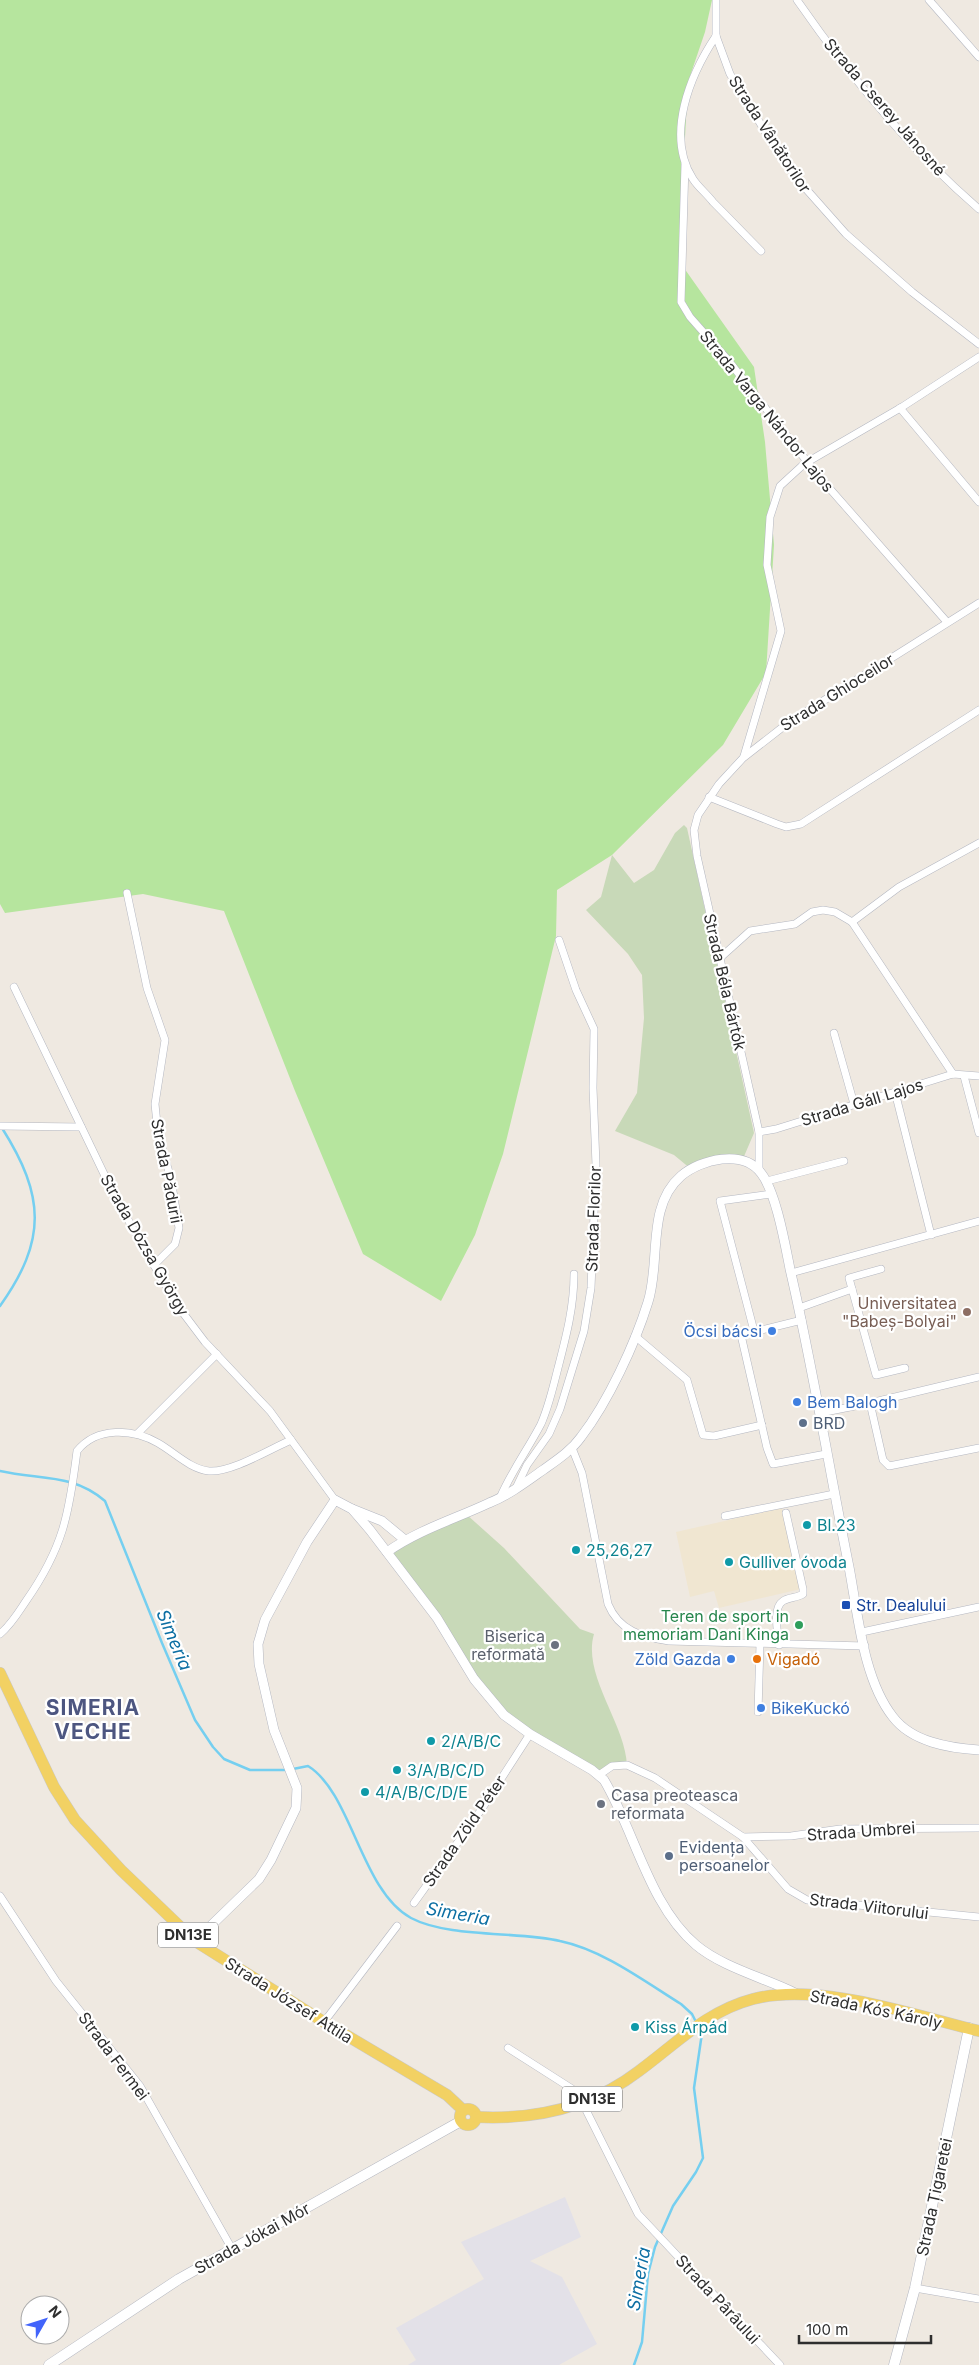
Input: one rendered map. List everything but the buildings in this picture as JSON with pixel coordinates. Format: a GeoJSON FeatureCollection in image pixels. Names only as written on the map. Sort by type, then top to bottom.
{"type":"FeatureCollection","features":[{"type":"Feature","properties":{"kind":"main road","name":"Strada József Attila"},"geometry":{"type":"LineString","coordinates":[[0,1673],[54,1787],[75,1820],[122,1870],[195,1941],[324,2022],[446,2095],[462,2116]]}},
{"type":"Feature","properties":{"kind":"main road","name":"Strada Kós Károly"},"geometry":{"type":"LineString","coordinates":[[462,2116],[472,2110],[476,2117],[522,2116],[583,2102],[602,2094],[639,2072],[703,2020],[741,2002],[796,1993],[859,2002],[974,2030]]}},
{"type":"Feature","properties":{"kind":"main road","name":"Strada Țigaretei"},"geometry":{"type":"LineString","coordinates":[[894,2365],[916,2288],[974,2030]]}},
{"type":"Feature","properties":{"kind":"main road","name":"Strada Jókai Mór"},"geometry":{"type":"LineString","coordinates":[[49,2365],[140,2304],[462,2116]]}},
{"type":"Feature","properties":{"kind":"street","name":"Strada Vânătorilor"},"geometry":{"type":"LineString","coordinates":[[716,0],[716,36],[730,74],[799,181],[829,217],[891,275],[979,344]]}},
{"type":"Feature","properties":{"kind":"street","name":"Strada Cserey Jánosné"},"geometry":{"type":"LineString","coordinates":[[797,0],[891,119],[927,160],[979,208]]}},
{"type":"Feature","properties":{"kind":"street"},"geometry":{"type":"LineString","coordinates":[[930,0],[979,57]]}},
{"type":"Feature","properties":{"kind":"street"},"geometry":{"type":"LineString","coordinates":[[716,36],[701,59],[686,100],[681,147],[685,164],[694,181],[761,251]]}},
{"type":"Feature","properties":{"kind":"street","name":"Strada Varga Nándor Lajos"},"geometry":{"type":"LineString","coordinates":[[685,164],[681,302],[690,317],[728,360],[808,462],[947,622]]}},
{"type":"Feature","properties":{"kind":"street"},"geometry":{"type":"LineString","coordinates":[[743,758],[781,631],[767,565],[770,517],[780,486],[808,462],[900,408],[979,357]]}},
{"type":"Feature","properties":{"kind":"street"},"geometry":{"type":"LineString","coordinates":[[900,408],[979,502]]}},
{"type":"Feature","properties":{"kind":"street","name":"Strada Ghioceilor"},"geometry":{"type":"LineString","coordinates":[[709,797],[743,758],[788,722],[979,603]]}},
{"type":"Feature","properties":{"kind":"street"},"geometry":{"type":"LineString","coordinates":[[709,797],[786,827],[801,824],[979,710]]}},
{"type":"Feature","properties":{"kind":"street","name":"Strada Béla Bártók"},"geometry":{"type":"LineString","coordinates":[[709,797],[698,815],[694,830],[697,856],[759,1132],[759,1169]]}},
{"type":"Feature","properties":{"kind":"street"},"geometry":{"type":"LineString","coordinates":[[852,922],[899,888],[979,843]]}},
{"type":"Feature","properties":{"kind":"street","name":"Strada Pădurii"},"geometry":{"type":"LineString","coordinates":[[128,893],[147,988],[165,1040],[155,1104],[158,1134],[170,1179],[179,1228],[175,1244],[154,1265]]}},
{"type":"Feature","properties":{"kind":"street"},"geometry":{"type":"LineString","coordinates":[[720,958],[750,931],[795,924],[812,912],[823,910],[835,912],[852,922],[953,1074]]}},
{"type":"Feature","properties":{"kind":"street","name":"Strada Florilor"},"geometry":{"type":"LineString","coordinates":[[516,1488],[527,1465],[549,1434],[560,1409],[584,1331],[591,1288],[596,1165],[593,1088],[594,1029],[576,990],[560,940]]}},
{"type":"Feature","properties":{"kind":"street","name":"Strada Dózsa György"},"geometry":{"type":"LineString","coordinates":[[14,987],[81,1127],[177,1305],[217,1354],[270,1411],[335,1500]]}},
{"type":"Feature","properties":{"kind":"street"},"geometry":{"type":"LineString","coordinates":[[834,1033],[854,1104]]}},
{"type":"Feature","properties":{"kind":"street","name":"Strada Gáll Lajos"},"geometry":{"type":"LineString","coordinates":[[759,1132],[776,1129],[953,1074],[979,1076]]}},
{"type":"Feature","properties":{"kind":"street"},"geometry":{"type":"LineString","coordinates":[[964,1076],[979,1133]]}},
{"type":"Feature","properties":{"kind":"street"},"geometry":{"type":"LineString","coordinates":[[895,1092],[931,1235]]}},
{"type":"Feature","properties":{"kind":"street"},"geometry":{"type":"LineString","coordinates":[[3,1125],[81,1127]]}},
{"type":"Feature","properties":{"kind":"street"},"geometry":{"type":"LineString","coordinates":[[387,1552],[405,1540],[500,1498],[572,1448],[589,1426],[603,1403],[635,1336],[653,1286],[659,1219],[670,1188],[691,1169],[724,1159],[742,1161],[759,1169],[767,1181],[771,1194],[802,1320],[826,1454],[862,1632],[878,1694],[895,1720],[903,1728],[930,1741],[979,1750]]}},
{"type":"Feature","properties":{"kind":"street"},"geometry":{"type":"LineString","coordinates":[[767,1181],[844,1160]]}},
{"type":"Feature","properties":{"kind":"street"},"geometry":{"type":"LineString","coordinates":[[754,1331],[720,1201],[771,1194]]}},
{"type":"Feature","properties":{"kind":"street"},"geometry":{"type":"LineString","coordinates":[[791,1273],[979,1221]]}},
{"type":"Feature","properties":{"kind":"street"},"geometry":{"type":"LineString","coordinates":[[882,1269],[849,1278],[876,1375],[905,1368]]}},
{"type":"Feature","properties":{"kind":"street","name":"Strada Florilor"},"geometry":{"type":"LineString","coordinates":[[500,1498],[510,1474],[538,1429],[548,1405],[570,1322],[574,1295],[574,1274]]}},
{"type":"Feature","properties":{"kind":"street"},"geometry":{"type":"LineString","coordinates":[[799,1308],[852,1289]]}},
{"type":"Feature","properties":{"kind":"street"},"geometry":{"type":"LineString","coordinates":[[802,1320],[741,1335],[773,1464],[826,1454]]}},
{"type":"Feature","properties":{"kind":"street"},"geometry":{"type":"LineString","coordinates":[[635,1336],[687,1380],[703,1435],[714,1436],[762,1425]]}},
{"type":"Feature","properties":{"kind":"street"},"geometry":{"type":"LineString","coordinates":[[137,1434],[217,1354]]}},
{"type":"Feature","properties":{"kind":"street"},"geometry":{"type":"LineString","coordinates":[[820,1413],[979,1377]]}},
{"type":"Feature","properties":{"kind":"street"},"geometry":{"type":"LineString","coordinates":[[870,1403],[882,1460],[889,1466],[979,1448]]}},
{"type":"Feature","properties":{"kind":"street"},"geometry":{"type":"LineString","coordinates":[[0,1634],[8,1628],[50,1566],[68,1514],[78,1451],[82,1445],[108,1433],[137,1434],[158,1443],[191,1464],[208,1471],[226,1468],[291,1440]]}},
{"type":"Feature","properties":{"kind":"street"},"geometry":{"type":"LineString","coordinates":[[572,1448],[582,1473],[608,1604],[618,1622],[636,1634],[652,1638],[712,1643],[865,1646]]}},
{"type":"Feature","properties":{"kind":"street"},"geometry":{"type":"LineString","coordinates":[[725,1516],[834,1494]]}},
{"type":"Feature","properties":{"kind":"street"},"geometry":{"type":"LineString","coordinates":[[195,1941],[252,1886],[265,1870],[296,1808],[298,1795],[294,1777],[278,1740],[269,1711],[259,1664],[258,1644],[265,1620],[307,1542],[335,1500],[382,1521],[405,1540]]}},
{"type":"Feature","properties":{"kind":"street"},"geometry":{"type":"LineString","coordinates":[[352,1509],[437,1618],[485,1693],[504,1715],[530,1734],[599,1775],[612,1794],[659,1895],[674,1922],[696,1945],[708,1953],[796,1993]]}},
{"type":"Feature","properties":{"kind":"street"},"geometry":{"type":"LineString","coordinates":[[779,1645],[777,1610],[785,1600],[803,1594],[786,1513]]}},
{"type":"Feature","properties":{"kind":"street"},"geometry":{"type":"LineString","coordinates":[[862,1632],[979,1606]]}},
{"type":"Feature","properties":{"kind":"street"},"geometry":{"type":"LineString","coordinates":[[758,1712],[760,1644]]}},
{"type":"Feature","properties":{"kind":"street","name":"Strada Zöld Péter"},"geometry":{"type":"LineString","coordinates":[[414,1903],[480,1810],[530,1734]]}},
{"type":"Feature","properties":{"kind":"street","name":"Strada Viitorului"},"geometry":{"type":"LineString","coordinates":[[599,1775],[612,1766],[627,1765],[655,1778],[743,1837],[788,1888],[807,1900],[979,1917]]}},
{"type":"Feature","properties":{"kind":"street","name":"Strada Umbrei"},"geometry":{"type":"LineString","coordinates":[[743,1837],[791,1836],[840,1829],[979,1828]]}},
{"type":"Feature","properties":{"kind":"street","name":"Strada Fermei"},"geometry":{"type":"LineString","coordinates":[[0,1896],[56,1980],[140,2086],[232,2249]]}},
{"type":"Feature","properties":{"kind":"street"},"geometry":{"type":"LineString","coordinates":[[324,2022],[397,1926]]}},
{"type":"Feature","properties":{"kind":"street","name":"Strada Pârâului"},"geometry":{"type":"LineString","coordinates":[[508,2048],[569,2085],[577,2092],[630,2201],[645,2224],[780,2365]]}},
{"type":"Feature","properties":{"kind":"street"},"geometry":{"type":"LineString","coordinates":[[916,2288],[979,2299]]}},
{"type":"Feature","properties":{"kind":"shaded area"},"geometry":{"type":"Polygon","coordinates":[[[782,1508],[801,1589],[719,1608],[714,1591],[690,1597],[676,1532],[782,1508]]]}},
{"type":"Feature","properties":{"kind":"shaded area"},"geometry":{"type":"Polygon","coordinates":[[[565,2197],[581,2237],[530,2261],[562,2277],[597,2344],[559,2365],[408,2365],[416,2360],[396,2328],[484,2279],[461,2242],[565,2197]]]}},
{"type":"Feature","properties":{"kind":"green space"},"geometry":{"type":"Polygon","coordinates":[[[0,0],[712,0],[705,32],[688,82],[683,174],[684,268],[754,367],[765,442],[774,545],[766,673],[723,745],[612,855],[557,890],[556,936],[503,1154],[475,1235],[441,1301],[363,1254],[295,1091],[224,911],[143,894],[5,913],[0,904],[0,0]]]}},
{"type":"Feature","properties":{"kind":"green space"},"geometry":{"type":"Polygon","coordinates":[[[684,825],[687,828],[754,1133],[742,1161],[730,1159],[691,1169],[674,1155],[615,1131],[637,1093],[644,1018],[642,975],[628,954],[586,910],[601,897],[612,855],[634,883],[654,870],[675,833],[684,825]]]}},
{"type":"Feature","properties":{"kind":"green space"},"geometry":{"type":"Polygon","coordinates":[[[466,1514],[504,1548],[580,1629],[594,1634],[592,1650],[594,1666],[625,1749],[627,1765],[619,1765],[599,1775],[504,1715],[387,1552],[466,1514]]]}},
{"type":"Feature","properties":{"kind":"waterway","name":"Simeria"},"geometry":{"type":"LineString","coordinates":[[0,1306],[26,1260],[33,1239],[35,1218],[33,1197],[26,1175],[16,1152],[2,1128]]}},
{"type":"Feature","properties":{"kind":"waterway","name":"Simeria"},"geometry":{"type":"LineString","coordinates":[[0,1471],[68,1482],[93,1492],[105,1501],[195,1720],[213,1747],[224,1759],[250,1770],[287,1770]]}},
{"type":"Feature","properties":{"kind":"waterway","name":"Simeria"},"geometry":{"type":"LineString","coordinates":[[293,1769],[308,1766],[323,1779],[336,1797],[380,1887],[394,1905],[411,1918],[444,1929],[543,1938],[576,1945],[623,1967],[653,1986],[681,2004],[692,2014],[696,2022]]}},
{"type":"Feature","properties":{"kind":"waterway","name":"Simeria"},"geometry":{"type":"LineString","coordinates":[[634,2365],[642,2342],[648,2274],[655,2247],[673,2206],[703,2158],[694,2088],[702,2033],[700,2029]]}},
{"type":"Feature","properties":{"kind":"place","name":"Universitatea \"Babeș-Bolyai\""},"geometry":{"type":"Point","coordinates":[967,1312]}},
{"type":"Feature","properties":{"kind":"place","name":"Öcsi bácsi"},"geometry":{"type":"Point","coordinates":[772,1331]}},
{"type":"Feature","properties":{"kind":"place","name":"Bem Balogh"},"geometry":{"type":"Point","coordinates":[797,1402]}},
{"type":"Feature","properties":{"kind":"place","name":"BRD"},"geometry":{"type":"Point","coordinates":[803,1423]}},
{"type":"Feature","properties":{"kind":"place","name":"Bl.23"},"geometry":{"type":"Point","coordinates":[807,1525]}},
{"type":"Feature","properties":{"kind":"place","name":"25,26,27"},"geometry":{"type":"Point","coordinates":[576,1550]}},
{"type":"Feature","properties":{"kind":"place","name":"Gulliver óvoda"},"geometry":{"type":"Point","coordinates":[729,1562]}},
{"type":"Feature","properties":{"kind":"place","name":"Str. Dealului"},"geometry":{"type":"Point","coordinates":[846,1605]}},
{"type":"Feature","properties":{"kind":"place","name":"Teren de sport in memoriam Dani Kinga"},"geometry":{"type":"Point","coordinates":[799,1625]}},
{"type":"Feature","properties":{"kind":"place","name":"Biserica reformată"},"geometry":{"type":"Point","coordinates":[555,1645]}},
{"type":"Feature","properties":{"kind":"place","name":"Zöld Gazda"},"geometry":{"type":"Point","coordinates":[731,1659]}},
{"type":"Feature","properties":{"kind":"place","name":"Vigadó"},"geometry":{"type":"Point","coordinates":[757,1659]}},
{"type":"Feature","properties":{"kind":"place","name":"BikeKuckó"},"geometry":{"type":"Point","coordinates":[761,1708]}},
{"type":"Feature","properties":{"kind":"place","name":"2/A/B/C"},"geometry":{"type":"Point","coordinates":[431,1741]}},
{"type":"Feature","properties":{"kind":"place","name":"3/A/B/C/D"},"geometry":{"type":"Point","coordinates":[397,1770]}},
{"type":"Feature","properties":{"kind":"place","name":"4/A/B/C/D/E"},"geometry":{"type":"Point","coordinates":[365,1792]}},
{"type":"Feature","properties":{"kind":"place","name":"Casa preoteasca reformata"},"geometry":{"type":"Point","coordinates":[601,1804]}},
{"type":"Feature","properties":{"kind":"place","name":"Evidența persoanelor"},"geometry":{"type":"Point","coordinates":[669,1856]}},
{"type":"Feature","properties":{"kind":"place","name":"Kiss Árpád"},"geometry":{"type":"Point","coordinates":[635,2027]}},
{"type":"Feature","properties":{"kind":"district","name":"SIMERIA VECHE"},"geometry":{"type":"Point","coordinates":[93,1720]}}]}
